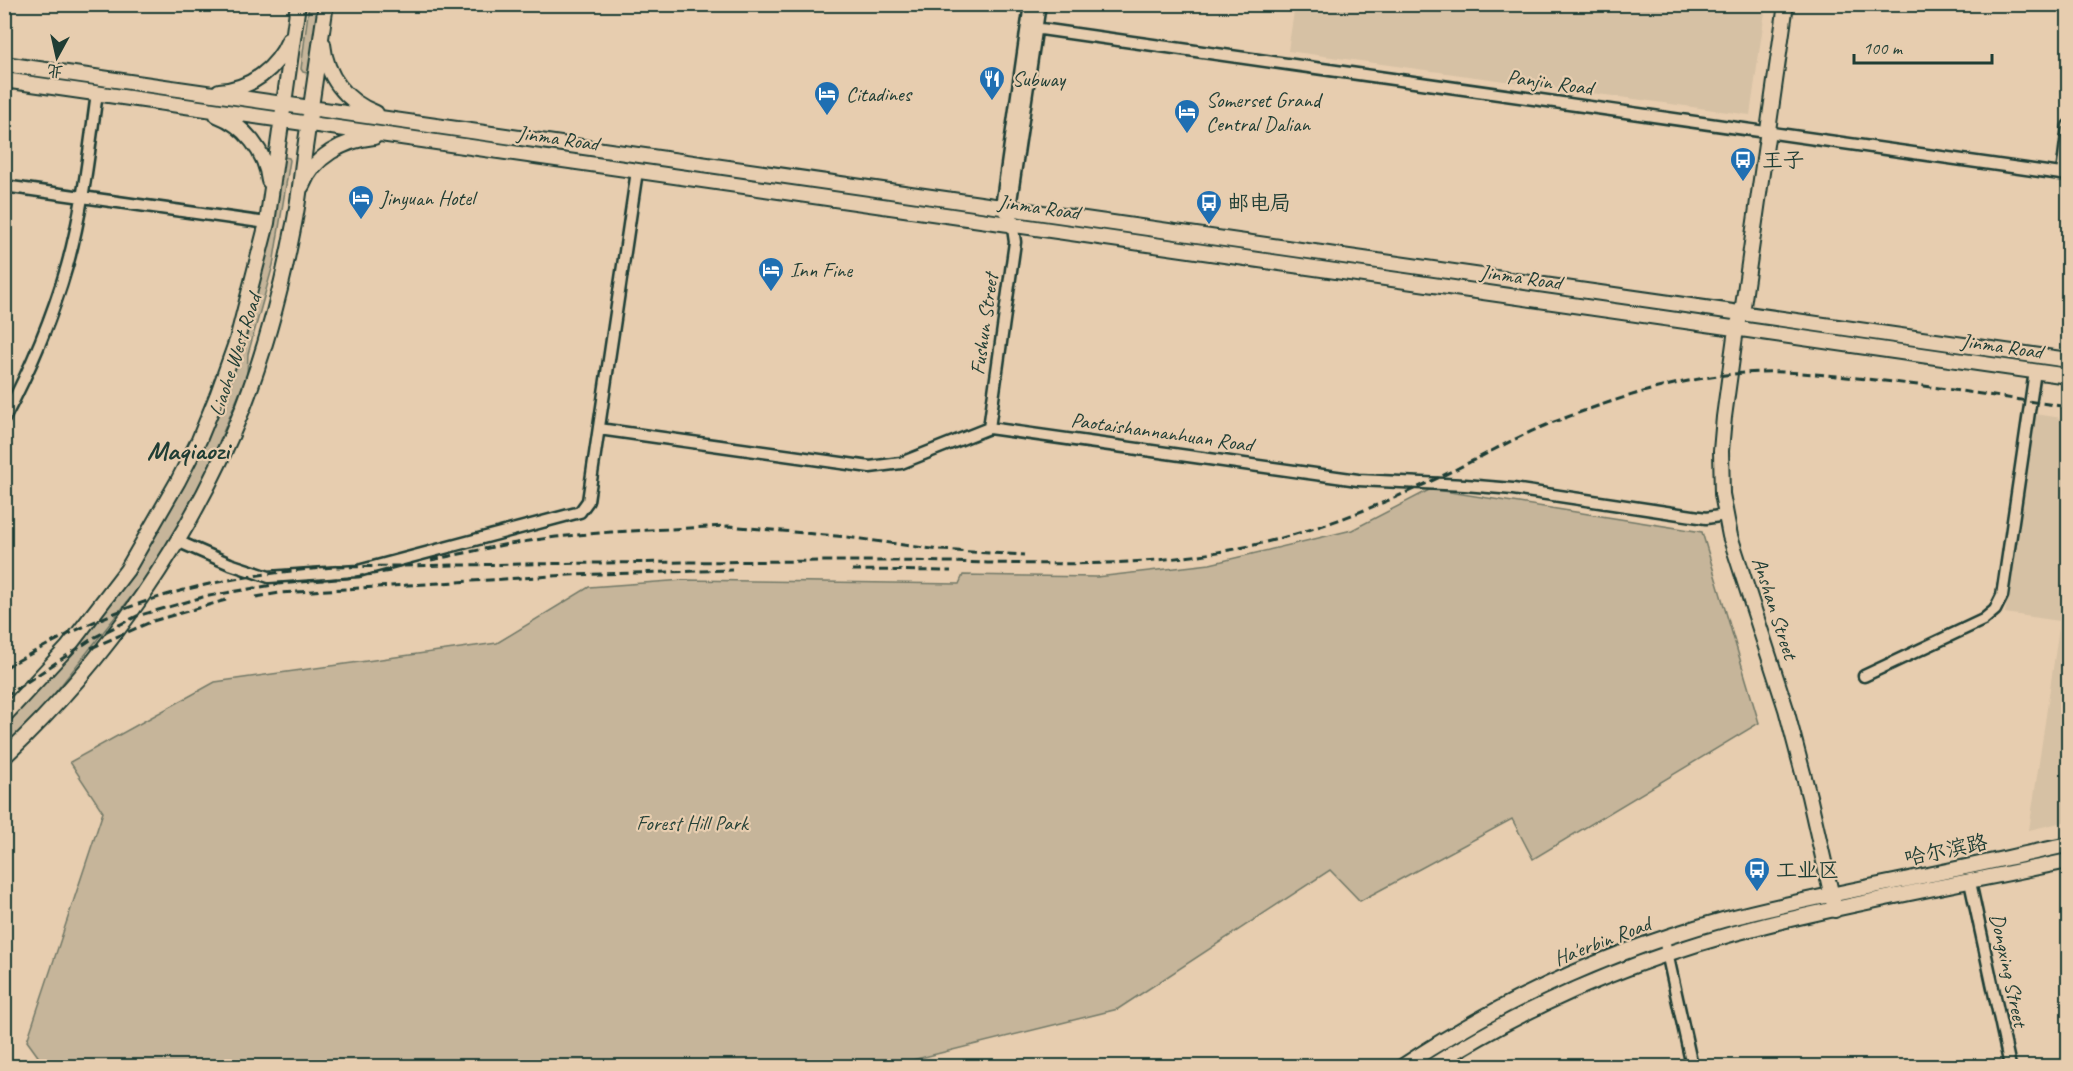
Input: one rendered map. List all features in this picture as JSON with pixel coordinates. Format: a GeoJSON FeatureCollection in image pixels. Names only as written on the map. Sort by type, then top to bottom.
{"type":"FeatureCollection","features":[{"type":"Feature","properties":{"kind":"main road","name":"Liaohe West Road"},"geometry":{"type":"LineString","coordinates":[[4,716],[68,647],[114,588],[152,529],[199,440],[237,340],[267,223],[298,4]]}},
{"type":"Feature","properties":{"kind":"main road","name":"Liaohe West Road"},"geometry":{"type":"LineString","coordinates":[[4,757],[60,698],[143,595],[177,541],[203,493],[243,407],[284,271],[298,200],[326,4]]}},
{"type":"Feature","properties":{"kind":"main road","name":"Anshan Street"},"geometry":{"type":"LineString","coordinates":[[1764,132],[1777,4]]}},
{"type":"Feature","properties":{"kind":"main road","name":"Anshan Street"},"geometry":{"type":"LineString","coordinates":[[1786,4],[1764,132],[1738,312],[1721,451],[1722,494],[1730,536],[1786,709],[1835,910]]}},
{"type":"Feature","properties":{"kind":"main road"},"geometry":{"type":"LineString","coordinates":[[202,92],[226,91],[246,85],[262,76],[275,63],[295,27]]}},
{"type":"Feature","properties":{"kind":"main road"},"geometry":{"type":"LineString","coordinates":[[322,30],[328,67],[338,86],[351,99],[369,111],[392,119]]}},
{"type":"Feature","properties":{"kind":"main road","name":"Jinma Road"},"geometry":{"type":"LineString","coordinates":[[4,64],[2068,360]]}},
{"type":"Feature","properties":{"kind":"main road","name":"Jinma Road"},"geometry":{"type":"LineString","coordinates":[[4,80],[2068,376]]}},
{"type":"Feature","properties":{"kind":"main road"},"geometry":{"type":"LineString","coordinates":[[201,108],[222,116],[240,128],[253,141],[268,175],[270,197]]}},
{"type":"Feature","properties":{"kind":"main road"},"geometry":{"type":"LineString","coordinates":[[298,200],[304,181],[313,167],[328,153],[345,144],[365,138],[389,135]]}},
{"type":"Feature","properties":{"kind":"main road"},"geometry":{"type":"LineString","coordinates":[[277,153],[304,157]]}},
{"type":"Feature","properties":{"kind":"main road","name":"哈尔滨路"},"geometry":{"type":"LineString","coordinates":[[1832,895],[2068,845]]}},
{"type":"Feature","properties":{"kind":"main road","name":"哈尔滨路"},"geometry":{"type":"LineString","coordinates":[[1835,910],[2068,861]]}},
{"type":"Feature","properties":{"kind":"main road","name":"Ha'erbin Road"},"geometry":{"type":"LineString","coordinates":[[1403,1066],[1525,995],[1583,969],[1664,939],[1763,910],[1832,895]]}},
{"type":"Feature","properties":{"kind":"main road","name":"Ha'erbin Road"},"geometry":{"type":"LineString","coordinates":[[1431,1066],[1489,1032],[1588,984],[1668,955],[1766,925],[1835,910]]}},
{"type":"Feature","properties":{"kind":"street","name":"Fushun Street"},"geometry":{"type":"LineString","coordinates":[[1030,4],[1032,28]]}},
{"type":"Feature","properties":{"kind":"street","name":"Fushun Street"},"geometry":{"type":"LineString","coordinates":[[989,428],[1015,242],[1013,225],[1006,207],[1032,28],[1040,4]]}},
{"type":"Feature","properties":{"kind":"street","name":"Panjin Road"},"geometry":{"type":"LineString","coordinates":[[1032,28],[2065,175]]}},
{"type":"Feature","properties":{"kind":"street"},"geometry":{"type":"LineString","coordinates":[[4,418],[21,387],[47,327],[67,265],[82,197],[96,93]]}},
{"type":"Feature","properties":{"kind":"street"},"geometry":{"type":"LineString","coordinates":[[2065,175],[2068,126]]}},
{"type":"Feature","properties":{"kind":"street"},"geometry":{"type":"LineString","coordinates":[[177,541],[230,564],[269,577],[358,571],[580,512],[588,501],[637,171]]}},
{"type":"Feature","properties":{"kind":"street"},"geometry":{"type":"LineString","coordinates":[[4,186],[267,223]]}},
{"type":"Feature","properties":{"kind":"street"},"geometry":{"type":"LineString","coordinates":[[1864,676],[1983,620],[1995,610],[2002,596],[2035,372]]}},
{"type":"Feature","properties":{"kind":"street","name":"Paotaishannanhuan Road"},"geometry":{"type":"LineString","coordinates":[[599,429],[870,467],[901,463],[989,428],[1358,480],[1513,489],[1706,518],[1726,515]]}},
{"type":"Feature","properties":{"kind":"street","name":"Dongxing Street"},"geometry":{"type":"LineString","coordinates":[[1970,882],[2010,1066]]}},
{"type":"Feature","properties":{"kind":"street"},"geometry":{"type":"LineString","coordinates":[[1664,939],[1692,1066]]}},
{"type":"Feature","properties":{"kind":"street"},"geometry":{"type":"LineString","coordinates":[[1421,1054],[1431,1066]]}},
{"type":"Feature","properties":{"kind":"shaded area"},"geometry":{"type":"Polygon","coordinates":[[[1295,4],[1766,5],[1750,115],[1288,51],[1295,4]]]}},
{"type":"Feature","properties":{"kind":"shaded area"},"geometry":{"type":"Polygon","coordinates":[[[2035,414],[2068,419],[2068,821],[2029,830],[2060,621],[2005,613],[2035,414]]]}},
{"type":"Feature","properties":{"kind":"green space"},"geometry":{"type":"Polygon","coordinates":[[[309,5],[321,5],[311,70],[307,73],[301,69],[309,5]]]}},
{"type":"Feature","properties":{"kind":"green space"},"geometry":{"type":"Polygon","coordinates":[[[284,157],[290,160],[273,265],[248,354],[247,375],[199,490],[157,564],[31,723],[5,748],[5,725],[46,681],[124,585],[144,555],[184,484],[239,351],[264,264],[284,157]]]}},
{"type":"Feature","properties":{"kind":"green space","name":"Forest Hill Park"},"geometry":{"type":"Polygon","coordinates":[[[1431,489],[1702,532],[1759,723],[1533,859],[1512,819],[1360,901],[1330,870],[1118,1009],[888,1066],[45,1066],[27,1041],[103,812],[70,762],[215,682],[497,643],[589,587],[684,580],[959,584],[963,575],[1097,577],[1210,564],[1352,530],[1431,489]]]}},
{"type":"Feature","properties":{"kind":"railway"},"geometry":{"type":"LineString","coordinates":[[4,668],[87,625],[169,594],[224,581],[309,569],[879,561],[1052,564],[1138,561],[1224,551],[1308,530],[1362,511],[1442,476],[1546,425],[1586,410],[1634,394],[1709,377],[1784,372],[1857,378],[2068,407]]}},
{"type":"Feature","properties":{"kind":"railway"},"geometry":{"type":"LineString","coordinates":[[431,560],[556,537],[728,526],[847,537],[939,550],[1024,555]]}},
{"type":"Feature","properties":{"kind":"railway"},"geometry":{"type":"LineString","coordinates":[[256,597],[280,593],[569,575],[732,570]]}},
{"type":"Feature","properties":{"kind":"railway"},"geometry":{"type":"LineString","coordinates":[[852,570],[951,571]]}},
{"type":"Feature","properties":{"kind":"railway"},"geometry":{"type":"LineString","coordinates":[[4,697],[95,637],[137,616],[203,597],[278,584],[348,578],[391,571]]}},
{"type":"Feature","properties":{"kind":"railway"},"geometry":{"type":"LineString","coordinates":[[91,648],[153,621],[226,600]]}},
{"type":"Feature","properties":{"kind":"place","name":"Subway"},"geometry":{"type":"Point","coordinates":[992,102]}},
{"type":"Feature","properties":{"kind":"place","name":"Citadines"},"geometry":{"type":"Point","coordinates":[827,117]}},
{"type":"Feature","properties":{"kind":"place","name":"Somerset Grand Central Dalian"},"geometry":{"type":"Point","coordinates":[1187,135]}},
{"type":"Feature","properties":{"kind":"place","name":"王子"},"geometry":{"type":"Point","coordinates":[1743,183]}},
{"type":"Feature","properties":{"kind":"place","name":"Jinyuan Hotel"},"geometry":{"type":"Point","coordinates":[361,221]}},
{"type":"Feature","properties":{"kind":"place","name":"邮电局"},"geometry":{"type":"Point","coordinates":[1209,226]}},
{"type":"Feature","properties":{"kind":"place","name":"Inn Fine"},"geometry":{"type":"Point","coordinates":[771,293]}},
{"type":"Feature","properties":{"kind":"place","name":"工业区"},"geometry":{"type":"Point","coordinates":[1757,893]}},
{"type":"Feature","properties":{"kind":"district","name":"Maqiaozi"},"geometry":{"type":"Point","coordinates":[188,450]}}]}
